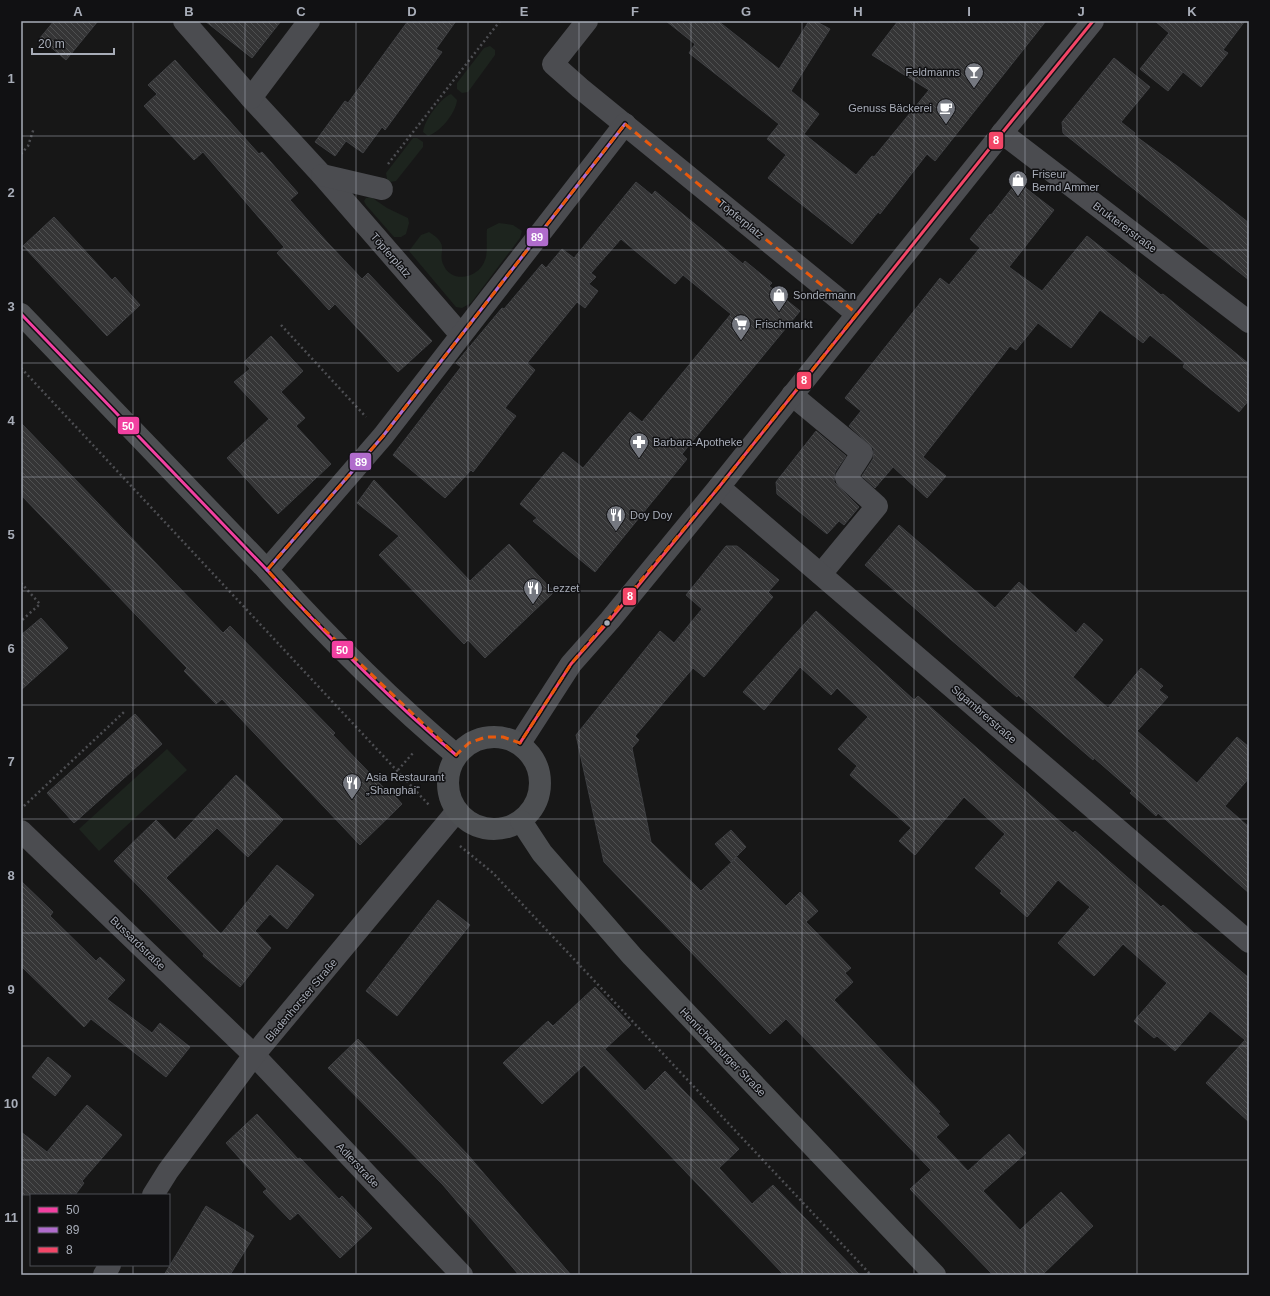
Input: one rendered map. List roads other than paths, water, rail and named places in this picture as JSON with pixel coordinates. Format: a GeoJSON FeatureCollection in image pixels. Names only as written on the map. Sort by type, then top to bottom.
{"type":"FeatureCollection","features":[{"type":"Feature","properties":{"kind":"main road"},"geometry":{"type":"LineString","coordinates":[[21,314],[267,570],[310,617],[429,732],[456,755]]}},
{"type":"Feature","properties":{"kind":"main road"},"geometry":{"type":"LineString","coordinates":[[486,737],[503,737],[520,743],[532,756],[540,773],[540,791],[533,808],[520,821],[504,828],[487,828],[470,823],[457,811],[449,793],[448,774],[456,755],[469,743],[486,737]]}},
{"type":"Feature","properties":{"kind":"main road","name":"Henrichenburger Straße"},"geometry":{"type":"LineString","coordinates":[[520,821],[542,853],[632,956],[935,1275]]}},
{"type":"Feature","properties":{"kind":"street","name":"Töpferplatz"},"geometry":{"type":"LineString","coordinates":[[184,21],[251,98],[322,175],[461,336]]}},
{"type":"Feature","properties":{"kind":"street"},"geometry":{"type":"LineString","coordinates":[[251,98],[309,21]]}},
{"type":"Feature","properties":{"kind":"street","name":"Töpferplatz"},"geometry":{"type":"LineString","coordinates":[[586,21],[553,64],[576,94],[625,124],[856,314]]}},
{"type":"Feature","properties":{"kind":"street"},"geometry":{"type":"LineString","coordinates":[[520,743],[571,664],[610,620],[719,487],[856,314],[1093,21]]}},
{"type":"Feature","properties":{"kind":"street"},"geometry":{"type":"LineString","coordinates":[[267,570],[383,436],[461,336],[583,168],[625,124]]}},
{"type":"Feature","properties":{"kind":"street","name":"Bruktererstraße"},"geometry":{"type":"LineString","coordinates":[[1002,133],[1249,322]]}},
{"type":"Feature","properties":{"kind":"street"},"geometry":{"type":"LineString","coordinates":[[322,175],[376,187]]}},
{"type":"Feature","properties":{"kind":"street"},"geometry":{"type":"LineString","coordinates":[[792,395],[862,453],[846,478],[877,506],[820,574]]}},
{"type":"Feature","properties":{"kind":"street","name":"Sigambrerstraße"},"geometry":{"type":"LineString","coordinates":[[719,487],[1249,942]]}},
{"type":"Feature","properties":{"kind":"street","name":"Bladenhorster Straße"},"geometry":{"type":"LineString","coordinates":[[154,1194],[168,1171],[254,1055],[457,811]]}},
{"type":"Feature","properties":{"kind":"street","name":"Bussardstraße"},"geometry":{"type":"LineString","coordinates":[[21,831],[254,1055]]}},
{"type":"Feature","properties":{"kind":"street","name":"Adlerstraße"},"geometry":{"type":"LineString","coordinates":[[254,1055],[462,1275]]}},
{"type":"Feature","properties":{"kind":"street"},"geometry":{"type":"LineString","coordinates":[[104,1275],[109,1266]]}},
{"type":"Feature","properties":{"kind":"place","name":"Feldmanns"},"geometry":{"type":"Point","coordinates":[974,89]}},
{"type":"Feature","properties":{"kind":"place","name":"Genuss Bäckerei"},"geometry":{"type":"Point","coordinates":[946,125]}},
{"type":"Feature","properties":{"kind":"place","name":"Friseur Bernd Ammer"},"geometry":{"type":"Point","coordinates":[1018,197]}},
{"type":"Feature","properties":{"kind":"place","name":"Sondermann"},"geometry":{"type":"Point","coordinates":[779,312]}},
{"type":"Feature","properties":{"kind":"place","name":"Frischmarkt"},"geometry":{"type":"Point","coordinates":[741,341]}},
{"type":"Feature","properties":{"kind":"place","name":"Barbara-Apotheke"},"geometry":{"type":"Point","coordinates":[639,459]}},
{"type":"Feature","properties":{"kind":"place","name":"Doy Doy"},"geometry":{"type":"Point","coordinates":[616,532]}},
{"type":"Feature","properties":{"kind":"place","name":"Lezzet"},"geometry":{"type":"Point","coordinates":[533,605]}},
{"type":"Feature","properties":{"kind":"place","name":"Asia Restaurant „Shanghai“"},"geometry":{"type":"Point","coordinates":[352,800]}}]}
